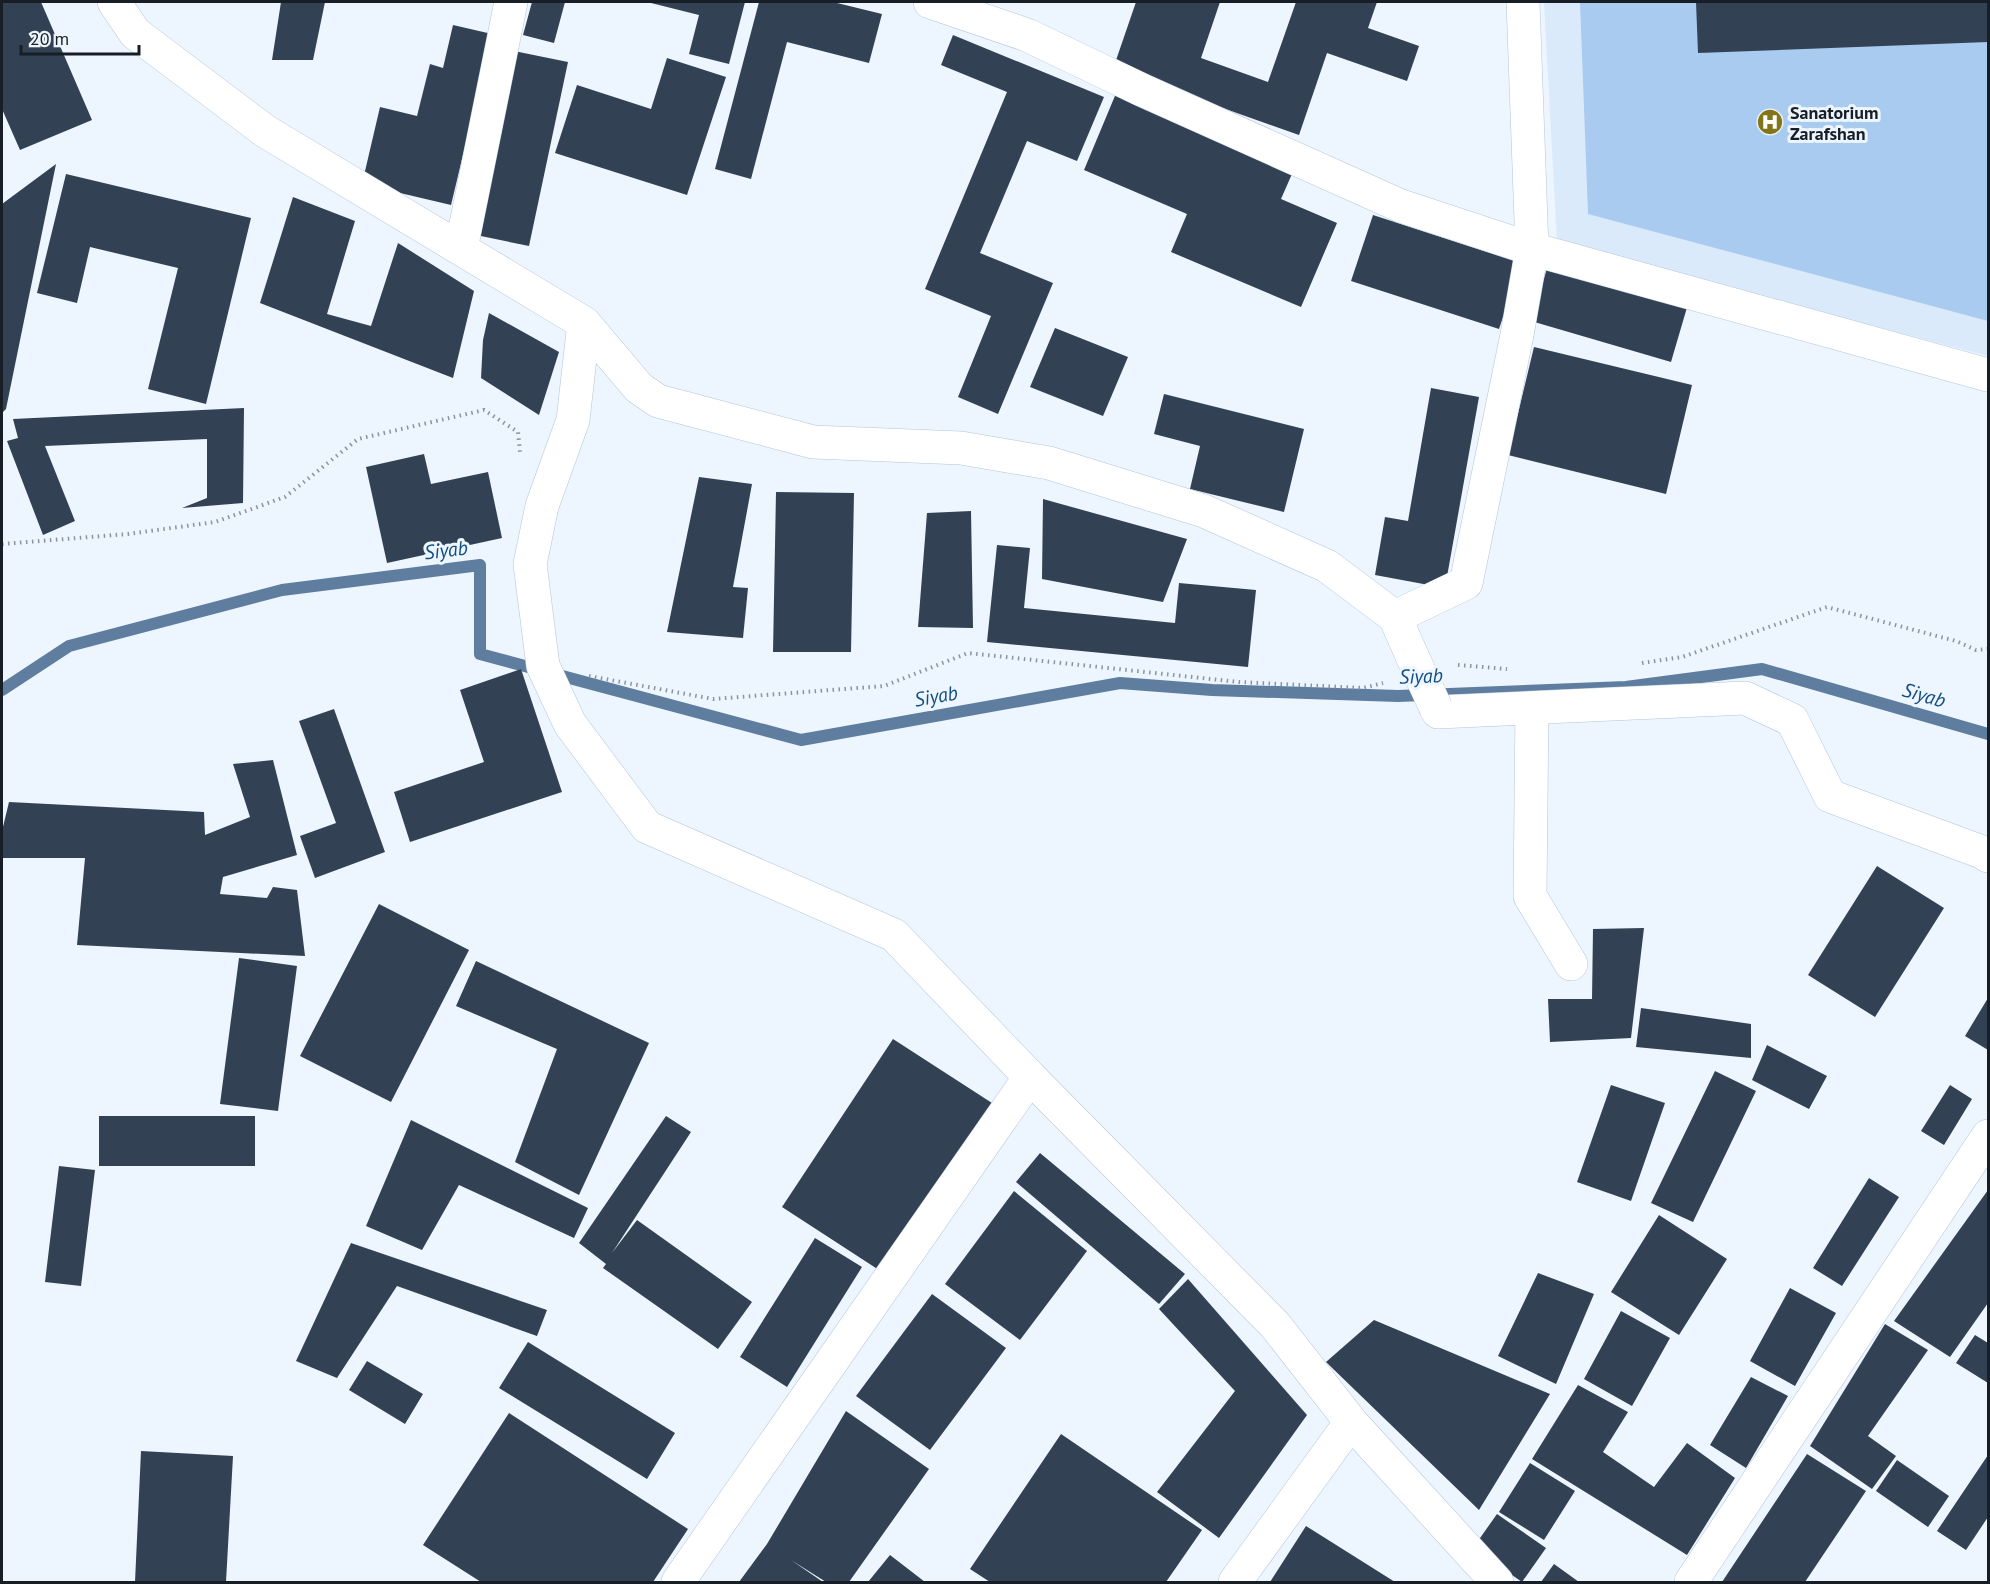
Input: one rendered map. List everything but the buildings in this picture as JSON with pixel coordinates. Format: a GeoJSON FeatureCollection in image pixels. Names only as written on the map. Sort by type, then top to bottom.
{"type":"FeatureCollection","features":[{"type":"Feature","properties":{"kind":"street"},"geometry":{"type":"LineString","coordinates":[[114,2],[135,33],[265,131],[584,323],[639,388],[658,401],[813,442],[961,448],[1049,463],[1204,511],[1327,566],[1395,617],[1438,712],[1745,698],[1792,720],[1830,796],[1989,856]]}},
{"type":"Feature","properties":{"kind":"street"},"geometry":{"type":"LineString","coordinates":[[461,249],[512,2]]}},
{"type":"Feature","properties":{"kind":"street"},"geometry":{"type":"LineString","coordinates":[[930,2],[1027,35],[1142,90],[1401,206],[1532,249],[1989,375]]}},
{"type":"Feature","properties":{"kind":"street"},"geometry":{"type":"LineString","coordinates":[[1395,617],[1466,583],[1517,336],[1532,249],[1523,2]]}},
{"type":"Feature","properties":{"kind":"street"},"geometry":{"type":"LineString","coordinates":[[584,323],[573,420],[542,506],[530,564],[542,662],[570,724],[647,827],[894,935],[1030,1077],[1275,1325],[1351,1422],[1497,1582]]}},
{"type":"Feature","properties":{"kind":"street"},"geometry":{"type":"LineString","coordinates":[[1532,708],[1530,896],[1571,964]]}},
{"type":"Feature","properties":{"kind":"street"},"geometry":{"type":"LineString","coordinates":[[678,1582],[1030,1077]]}},
{"type":"Feature","properties":{"kind":"street"},"geometry":{"type":"LineString","coordinates":[[1692,1582],[1989,1136]]}},
{"type":"Feature","properties":{"kind":"street"},"geometry":{"type":"LineString","coordinates":[[1235,1582],[1351,1422]]}},
{"type":"Feature","properties":{"kind":"path"},"geometry":{"type":"LineString","coordinates":[[2,544],[128,534],[216,522],[285,497],[358,439],[484,410],[518,432],[520,454]]}},
{"type":"Feature","properties":{"kind":"path"},"geometry":{"type":"LineString","coordinates":[[1638,663],[1682,657],[1827,607],[1956,641],[1976,650],[1989,649]]}},
{"type":"Feature","properties":{"kind":"path"},"geometry":{"type":"LineString","coordinates":[[542,662],[579,674],[713,699],[884,686],[968,653],[1239,682],[1363,688],[1385,682]]}},
{"type":"Feature","properties":{"kind":"path"},"geometry":{"type":"LineString","coordinates":[[1451,667],[1462,664],[1517,670]]}},
{"type":"Feature","properties":{"kind":"shaded area","name":"Sanatorium Zarafshan"},"geometry":{"type":"Polygon","coordinates":[[[1544,2],[1988,2],[1988,356],[1557,243],[1544,2]]]}},
{"type":"Feature","properties":{"kind":"shaded area","name":"Sanatorium Zarafshan"},"geometry":{"type":"Polygon","coordinates":[[[1580,2],[1988,2],[1988,321],[1588,214],[1580,2]]]}},
{"type":"Feature","properties":{"kind":"waterway","name":"Siyab"},"geometry":{"type":"LineString","coordinates":[[2,690],[69,646],[282,590],[480,565],[480,654],[801,740],[1120,683],[1212,690],[1398,696],[1626,687],[1762,669],[1988,734]]}},
{"type":"Feature","properties":{"kind":"place","name":"Sanatorium Zarafshan"},"geometry":{"type":"Point","coordinates":[1770,122]}}]}
